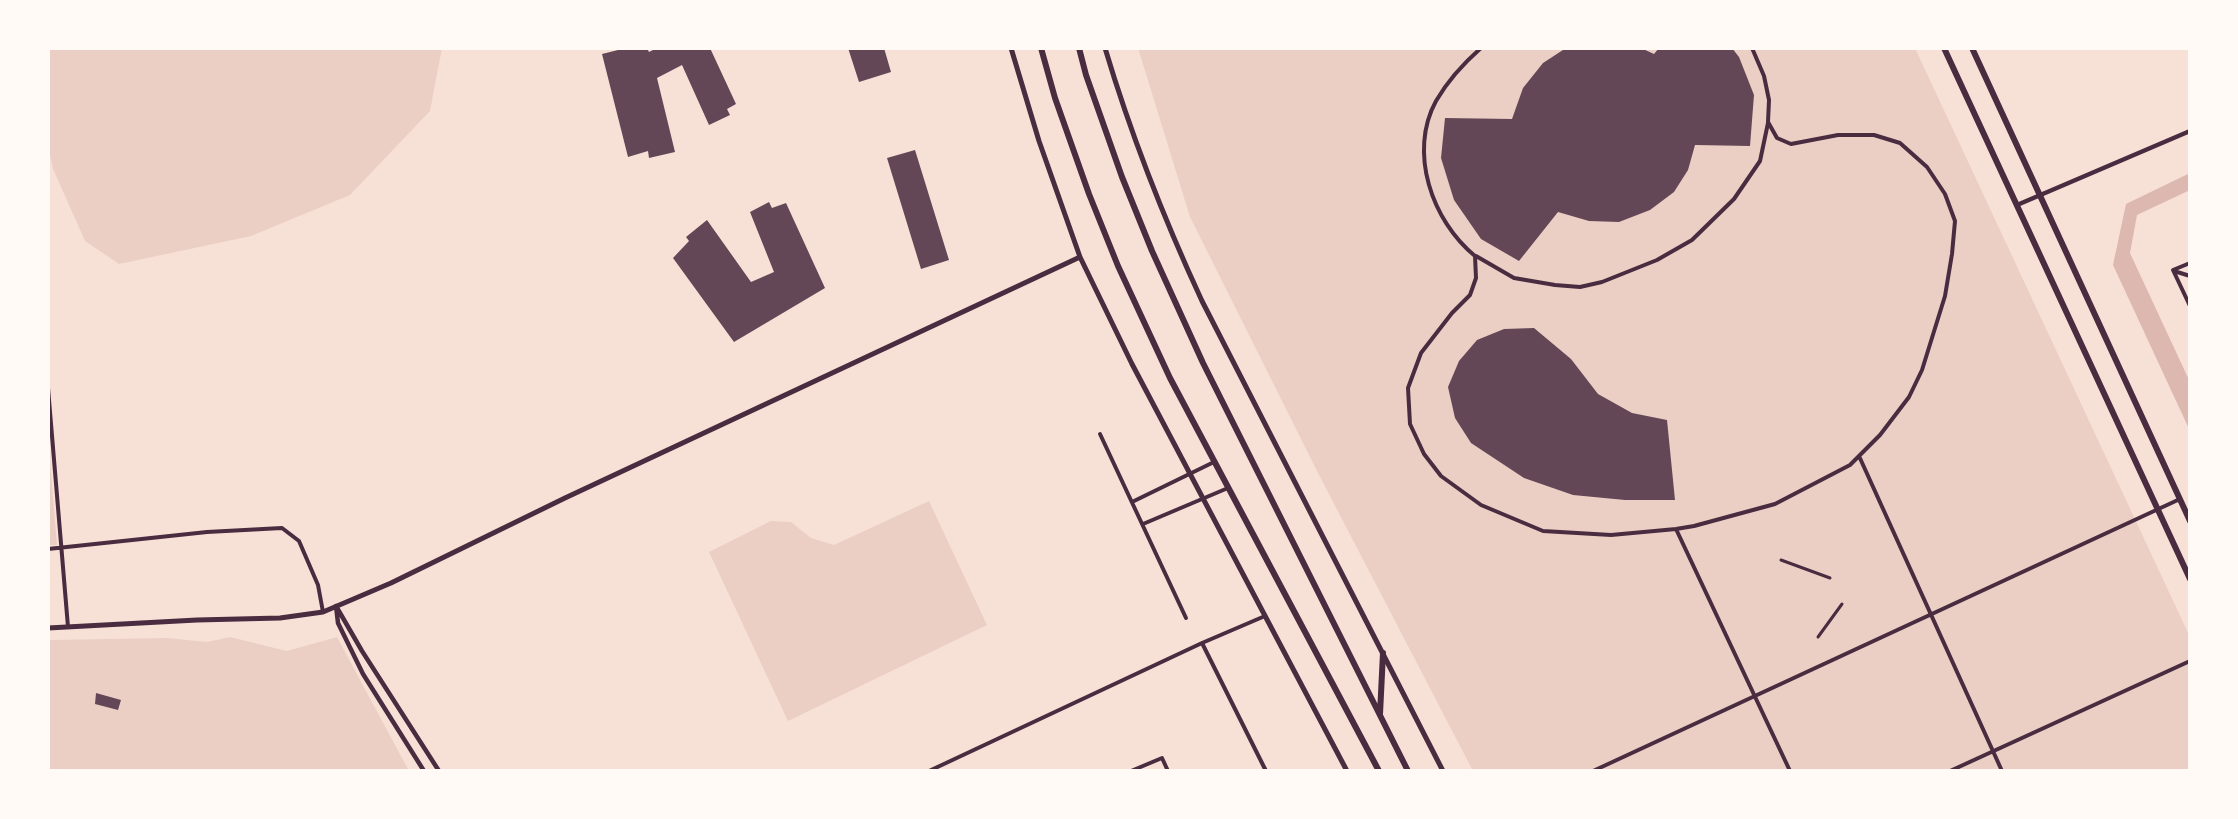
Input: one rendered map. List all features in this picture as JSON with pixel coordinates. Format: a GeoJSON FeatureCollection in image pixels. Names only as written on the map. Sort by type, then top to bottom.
{"type":"FeatureCollection","features":[{"type":"Feature","properties":{"kind":"main road"},"geometry":{"type":"LineString","coordinates":[[1011,48],[1039,141],[1080,257],[1132,364],[1347,771]]}},
{"type":"Feature","properties":{"kind":"main road"},"geometry":{"type":"LineString","coordinates":[[1041,48],[1054,98],[1118,266],[1170,378],[1379,771]]}},
{"type":"Feature","properties":{"kind":"main road"},"geometry":{"type":"LineString","coordinates":[[1079,48],[1086,75],[1122,177],[1152,251],[1203,363],[1408,771]]}},
{"type":"Feature","properties":{"kind":"main road"},"geometry":{"type":"LineString","coordinates":[[1105,48],[1143,162],[1176,245],[1234,364],[1443,771]]}},
{"type":"Feature","properties":{"kind":"main road"},"geometry":{"type":"LineString","coordinates":[[1944,48],[2190,579]]}},
{"type":"Feature","properties":{"kind":"main road"},"geometry":{"type":"LineString","coordinates":[[1972,48],[2190,521]]}},
{"type":"Feature","properties":{"kind":"main road"},"geometry":{"type":"LineString","coordinates":[[48,628],[280,618],[323,612],[391,583],[604,480],[1080,257]]}},
{"type":"Feature","properties":{"kind":"main road"},"geometry":{"type":"LineString","coordinates":[[1380,715],[1383,653]]}},
{"type":"Feature","properties":{"kind":"street"},"geometry":{"type":"LineString","coordinates":[[1481,48],[1454,77],[1436,102],[1428,126],[1423,153],[1427,177],[1436,206],[1465,248],[1514,278],[1580,287],[1602,282],[1657,260],[1692,240],[1734,199],[1760,160],[1768,122],[1769,100],[1764,76],[1752,48]]}},
{"type":"Feature","properties":{"kind":"street"},"geometry":{"type":"LineString","coordinates":[[1475,256],[1476,278],[1470,295],[1452,313],[1421,353],[1408,388],[1410,424],[1424,454],[1441,476],[1480,505],[1543,531],[1611,535],[1676,529],[1774,504],[1850,465],[1880,435],[1910,397],[1922,370],[1945,296],[1955,221],[1945,194],[1928,167],[1900,143],[1874,135],[1838,135],[1791,144],[1777,138],[1768,122]]}},
{"type":"Feature","properties":{"kind":"street"},"geometry":{"type":"LineString","coordinates":[[2017,205],[2190,130]]}},
{"type":"Feature","properties":{"kind":"street"},"geometry":{"type":"LineString","coordinates":[[2174,270],[2190,263]]}},
{"type":"Feature","properties":{"kind":"street"},"geometry":{"type":"LineString","coordinates":[[2174,270],[2190,276]]}},
{"type":"Feature","properties":{"kind":"street"},"geometry":{"type":"LineString","coordinates":[[2174,270],[2190,306]]}},
{"type":"Feature","properties":{"kind":"street"},"geometry":{"type":"LineString","coordinates":[[48,388],[68,627]]}},
{"type":"Feature","properties":{"kind":"street"},"geometry":{"type":"LineString","coordinates":[[1100,434],[1186,618]]}},
{"type":"Feature","properties":{"kind":"street"},"geometry":{"type":"LineString","coordinates":[[1859,456],[2002,771]]}},
{"type":"Feature","properties":{"kind":"street"},"geometry":{"type":"LineString","coordinates":[[1132,502],[1215,462]]}},
{"type":"Feature","properties":{"kind":"street"},"geometry":{"type":"LineString","coordinates":[[1143,524],[1229,488]]}},
{"type":"Feature","properties":{"kind":"street"},"geometry":{"type":"LineString","coordinates":[[1593,771],[2180,499]]}},
{"type":"Feature","properties":{"kind":"street"},"geometry":{"type":"LineString","coordinates":[[48,549],[207,532],[282,528],[299,540],[318,585],[323,612]]}},
{"type":"Feature","properties":{"kind":"street"},"geometry":{"type":"LineString","coordinates":[[1676,529],[1790,771]]}},
{"type":"Feature","properties":{"kind":"street"},"geometry":{"type":"LineString","coordinates":[[1781,560],[1830,578]]}},
{"type":"Feature","properties":{"kind":"street"},"geometry":{"type":"LineString","coordinates":[[1818,637],[1840,605]]}},
{"type":"Feature","properties":{"kind":"street"},"geometry":{"type":"LineString","coordinates":[[336,606],[338,623],[363,674],[424,771]]}},
{"type":"Feature","properties":{"kind":"street"},"geometry":{"type":"LineString","coordinates":[[336,606],[378,678],[439,771]]}},
{"type":"Feature","properties":{"kind":"street"},"geometry":{"type":"LineString","coordinates":[[929,771],[1202,643],[1265,616]]}},
{"type":"Feature","properties":{"kind":"street"},"geometry":{"type":"LineString","coordinates":[[1202,643],[1266,771]]}},
{"type":"Feature","properties":{"kind":"street"},"geometry":{"type":"LineString","coordinates":[[1950,771],[2190,661]]}},
{"type":"Feature","properties":{"kind":"street"},"geometry":{"type":"LineString","coordinates":[[1131,771],[1162,758],[1168,771]]}},
{"type":"Feature","properties":{"kind":"shaded area"},"geometry":{"type":"Polygon","coordinates":[[[48,48],[442,48],[430,111],[350,195],[251,236],[119,264],[85,241],[53,169],[48,147],[48,48]]]}},
{"type":"Feature","properties":{"kind":"shaded area"},"geometry":{"type":"Polygon","coordinates":[[[1138,48],[1915,48],[2190,637],[2190,771],[1473,771],[1318,473],[1190,217],[1138,48]]]}},
{"type":"Feature","properties":{"kind":"shaded area"},"geometry":{"type":"Polygon","coordinates":[[[2190,173],[2190,190],[2137,215],[2130,253],[2190,382],[2190,431],[2113,265],[2126,204],[2190,173]]]}},
{"type":"Feature","properties":{"kind":"shaded area"},"geometry":{"type":"Polygon","coordinates":[[[48,439],[57,545],[48,545],[48,439]]]}},
{"type":"Feature","properties":{"kind":"shaded area"},"geometry":{"type":"Polygon","coordinates":[[[929,501],[987,625],[788,721],[709,552],[771,521],[791,522],[811,538],[834,545],[929,501]]]}},
{"type":"Feature","properties":{"kind":"shaded area"},"geometry":{"type":"Polygon","coordinates":[[[230,637],[287,651],[337,637],[409,771],[48,771],[48,640],[167,638],[207,642],[230,637]]]}},
{"type":"Feature","properties":{"kind":"building"},"geometry":{"type":"Polygon","coordinates":[[[626,48],[647,48],[649,52],[657,48],[710,48],[736,104],[727,109],[730,115],[709,125],[682,65],[657,78],[675,152],[649,158],[648,151],[628,157],[602,54],[626,48]]]}},
{"type":"Feature","properties":{"kind":"building"},"geometry":{"type":"Polygon","coordinates":[[[848,48],[884,48],[891,72],[859,82],[848,48]]]}},
{"type":"Feature","properties":{"kind":"building"},"geometry":{"type":"Polygon","coordinates":[[[1566,48],[1641,48],[1654,54],[1659,48],[1732,48],[1739,57],[1754,95],[1750,146],[1695,145],[1688,170],[1674,192],[1650,210],[1619,222],[1589,221],[1558,212],[1519,261],[1481,239],[1454,200],[1441,158],[1445,118],[1512,119],[1523,88],[1543,63],[1566,48]]]}},
{"type":"Feature","properties":{"kind":"building"},"geometry":{"type":"Polygon","coordinates":[[[915,150],[949,260],[921,269],[887,158],[915,150]]]}},
{"type":"Feature","properties":{"kind":"building"},"geometry":{"type":"Polygon","coordinates":[[[769,202],[772,208],[786,203],[825,288],[734,342],[673,258],[689,241],[686,237],[707,220],[751,282],[774,272],[750,212],[769,202]]]}},
{"type":"Feature","properties":{"kind":"building"},"geometry":{"type":"Polygon","coordinates":[[[1534,328],[1571,359],[1598,394],[1632,413],[1667,420],[1675,500],[1625,500],[1573,495],[1524,478],[1471,443],[1455,418],[1448,387],[1459,361],[1477,340],[1504,329],[1534,328]]]}},
{"type":"Feature","properties":{"kind":"building"},"geometry":{"type":"Polygon","coordinates":[[[96,693],[121,700],[118,710],[95,704],[96,693]]]}}]}
